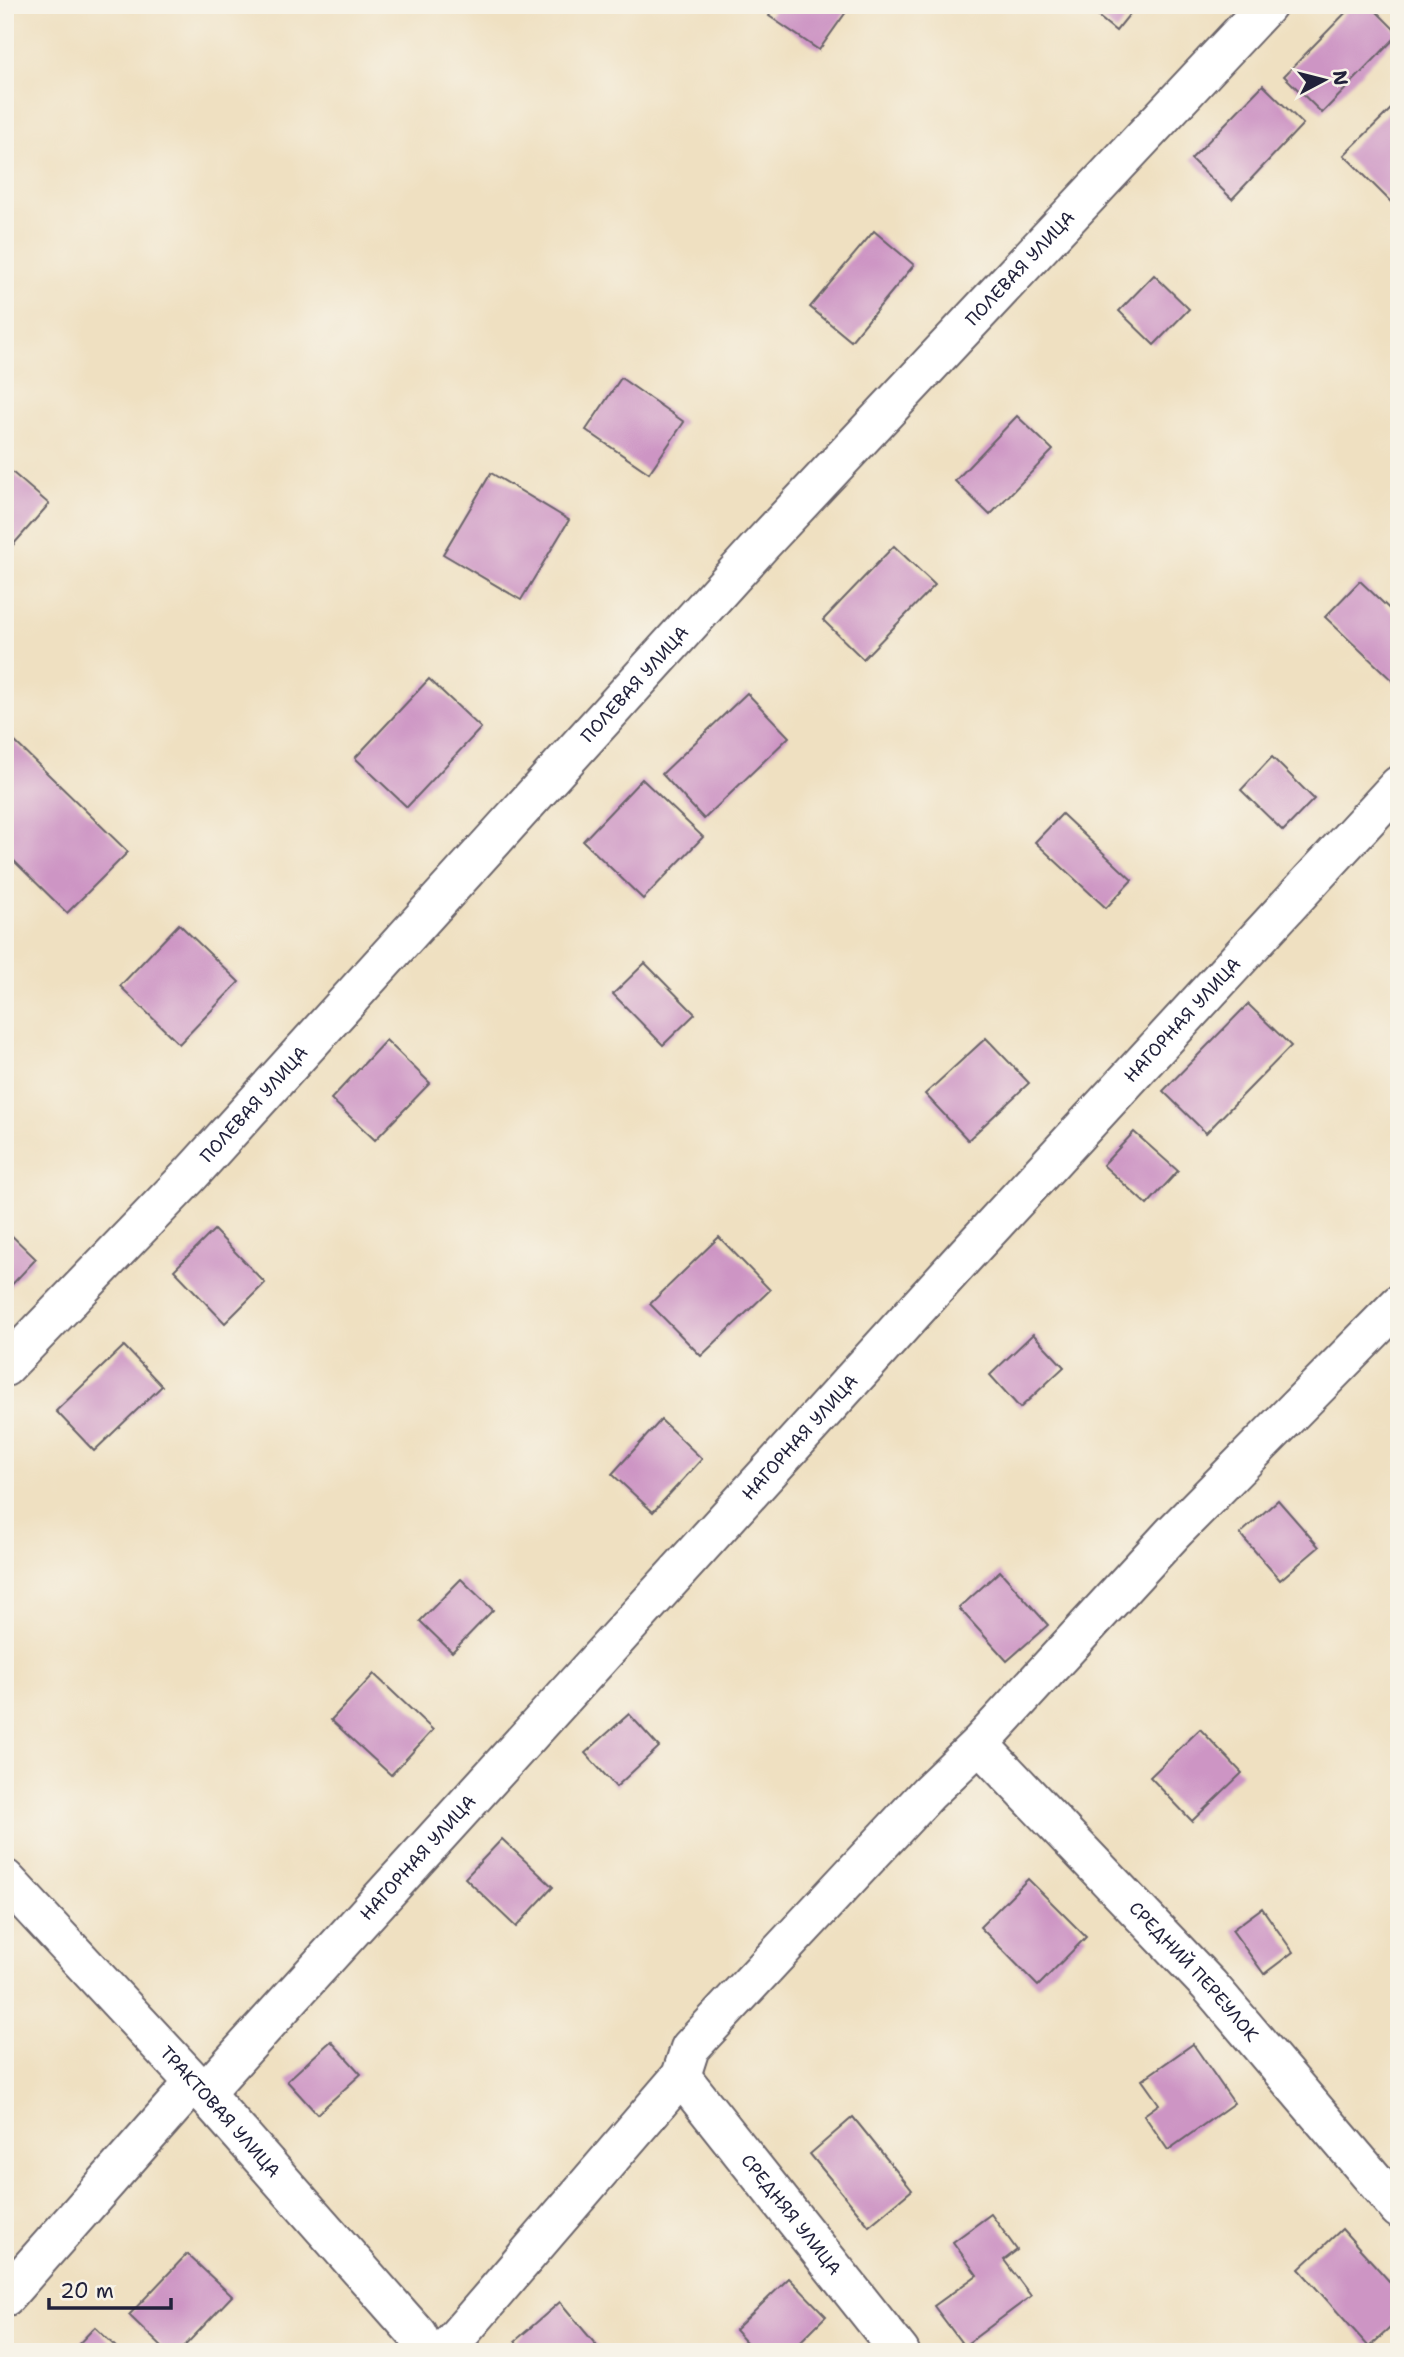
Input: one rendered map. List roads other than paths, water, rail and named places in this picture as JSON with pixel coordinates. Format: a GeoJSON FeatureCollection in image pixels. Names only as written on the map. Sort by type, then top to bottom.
{"type":"FeatureCollection","features":[{"type":"Feature","properties":{"kind":"street","name":"ПОЛЕВАЯ УЛИЦА"},"geometry":{"type":"LineString","coordinates":[[5,1367],[191,1174],[761,545],[1267,5]]}},
{"type":"Feature","properties":{"kind":"street","name":"НАГОРНАЯ УЛИЦА"},"geometry":{"type":"LineString","coordinates":[[5,2297],[1399,785]]}},
{"type":"Feature","properties":{"kind":"street"},"geometry":{"type":"LineString","coordinates":[[444,2352],[681,2077],[690,2048],[918,1804],[979,1744],[1174,1532],[1399,1304]]}},
{"type":"Feature","properties":{"kind":"street","name":"СРЕДНИЙ ПЕРЕУЛОК"},"geometry":{"type":"LineString","coordinates":[[979,1744],[1209,1985],[1399,2209]]}},
{"type":"Feature","properties":{"kind":"street","name":"ТРАКТОВАЯ УЛИЦА"},"geometry":{"type":"LineString","coordinates":[[5,1879],[199,2088],[417,2334],[426,2352]]}},
{"type":"Feature","properties":{"kind":"street","name":"СРЕДНЯЯ УЛИЦА"},"geometry":{"type":"LineString","coordinates":[[681,2077],[900,2352]]}}]}
